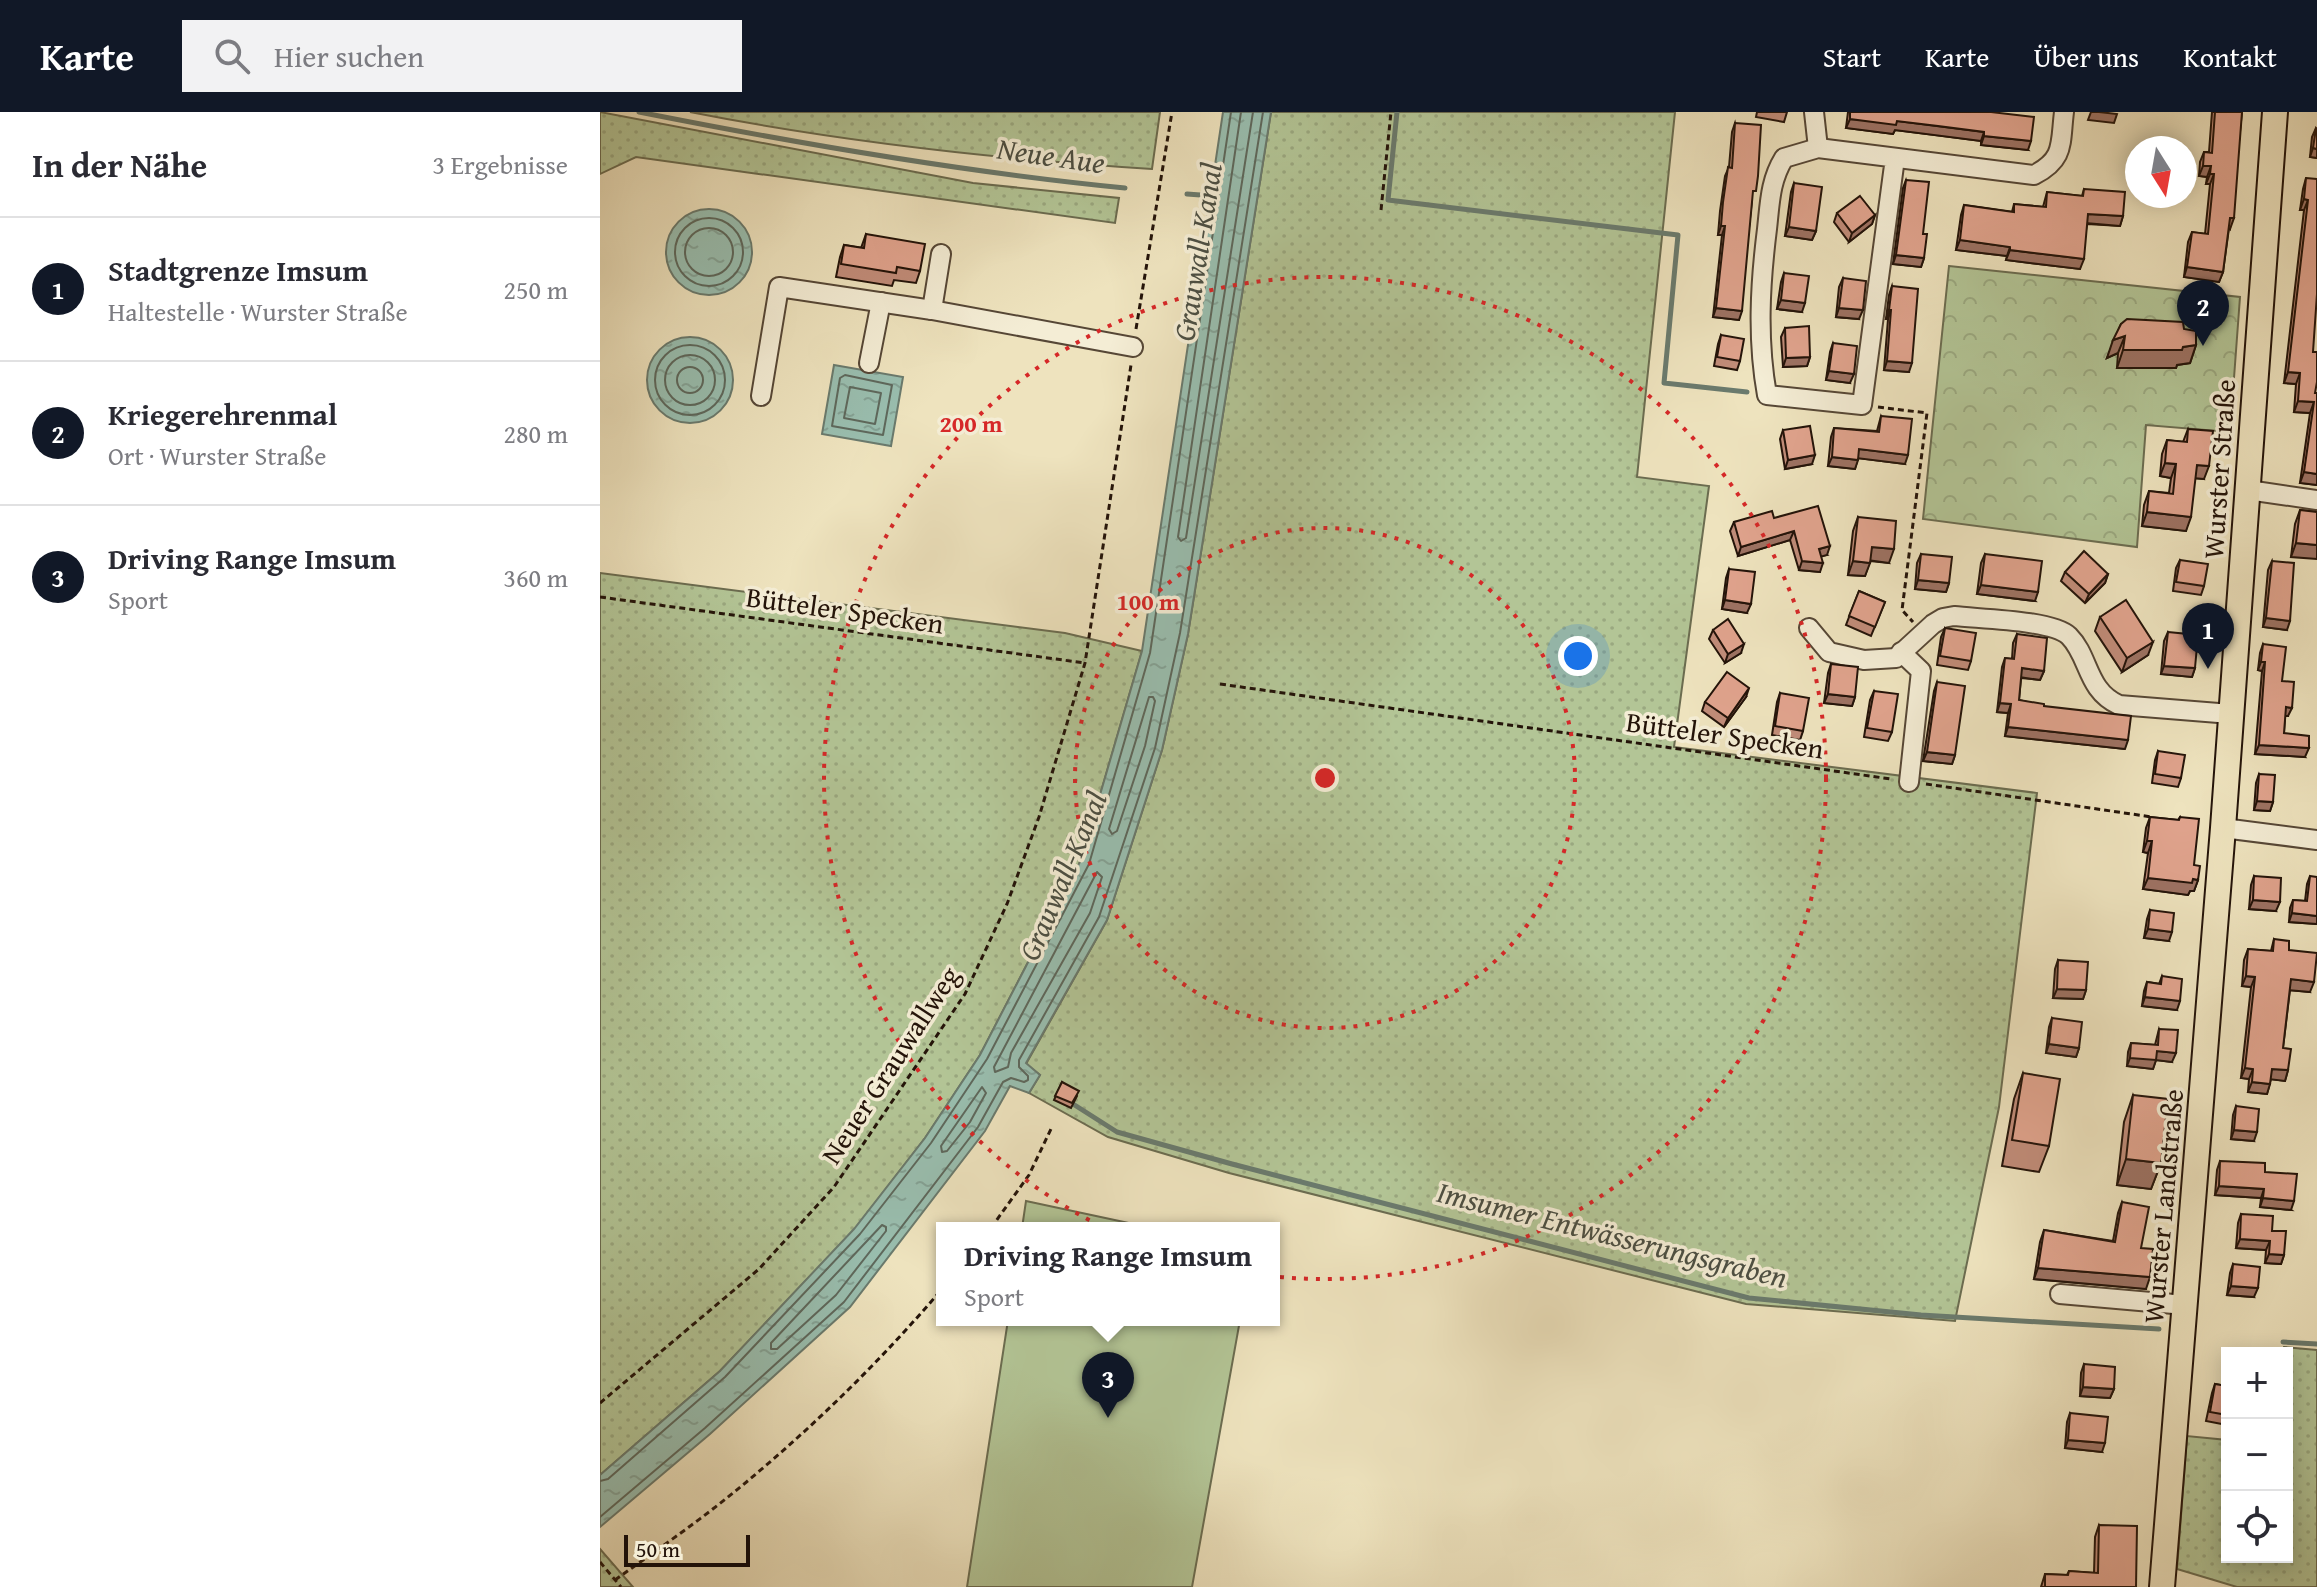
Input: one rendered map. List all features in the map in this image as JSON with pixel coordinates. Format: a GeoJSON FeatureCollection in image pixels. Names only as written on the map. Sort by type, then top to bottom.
{"type":"FeatureCollection","features":[{"type":"Feature","properties":{"kind":"main road","name":"Wurster Straße"},"geometry":{"type":"LineString","coordinates":[[2223,829],[2275,112]]}},
{"type":"Feature","properties":{"kind":"main road","name":"Wurster Landstraße"},"geometry":{"type":"LineString","coordinates":[[2162,1587],[2223,829]]}},
{"type":"Feature","properties":{"kind":"street"},"geometry":{"type":"LineString","coordinates":[[1814,112],[1818,148]]}},
{"type":"Feature","properties":{"kind":"street"},"geometry":{"type":"LineString","coordinates":[[1895,158],[1862,405],[1767,395],[1760,356],[1760,288],[1774,175],[1784,158],[1818,148],[2034,175],[2049,167],[2059,156],[2064,112]]}},
{"type":"Feature","properties":{"kind":"street"},"geometry":{"type":"LineString","coordinates":[[932,310],[941,254]]}},
{"type":"Feature","properties":{"kind":"street"},"geometry":{"type":"LineString","coordinates":[[761,396],[779,287],[932,310],[1133,347]]}},
{"type":"Feature","properties":{"kind":"street"},"geometry":{"type":"LineString","coordinates":[[869,363],[881,302]]}},
{"type":"Feature","properties":{"kind":"street"},"geometry":{"type":"LineString","coordinates":[[2248,490],[2317,500]]}},
{"type":"Feature","properties":{"kind":"street"},"geometry":{"type":"LineString","coordinates":[[1809,628],[1829,652],[1864,660],[1896,658],[1923,632],[1943,618],[1954,616],[2055,627],[2071,638],[2107,699],[2119,705],[2231,714]]}},
{"type":"Feature","properties":{"kind":"street"},"geometry":{"type":"LineString","coordinates":[[1901,652],[1921,671],[1909,782]]}},
{"type":"Feature","properties":{"kind":"street"},"geometry":{"type":"LineString","coordinates":[[2223,829],[2317,840]]}},
{"type":"Feature","properties":{"kind":"street"},"geometry":{"type":"LineString","coordinates":[[2060,1294],[2185,1305]]}},
{"type":"Feature","properties":{"kind":"path","name":"Neuer Grauwallweg"},"geometry":{"type":"LineString","coordinates":[[600,1403],[759,1269],[834,1187],[965,994],[1007,904],[1034,831],[1085,663],[1172,112]]}},
{"type":"Feature","properties":{"kind":"path"},"geometry":{"type":"LineString","coordinates":[[1381,210],[1391,112]]}},
{"type":"Feature","properties":{"kind":"path"},"geometry":{"type":"LineString","coordinates":[[1862,405],[1927,413],[1902,610],[1923,632]]}},
{"type":"Feature","properties":{"kind":"path","name":"Bütteler Specken"},"geometry":{"type":"LineString","coordinates":[[600,597],[1085,663]]}},
{"type":"Feature","properties":{"kind":"path","name":"Bütteler Specken"},"geometry":{"type":"LineString","coordinates":[[1220,684],[2161,818]]}},
{"type":"Feature","properties":{"kind":"path"},"geometry":{"type":"LineString","coordinates":[[995,1222],[1029,1175],[1051,1129]]}},
{"type":"Feature","properties":{"kind":"path"},"geometry":{"type":"LineString","coordinates":[[615,1580],[732,1494],[811,1425],[901,1337],[936,1296]]}},
{"type":"Feature","properties":{"kind":"path"},"geometry":{"type":"LineString","coordinates":[[600,1562],[621,1587]]}},
{"type":"Feature","properties":{"kind":"green space"},"geometry":{"type":"Polygon","coordinates":[[[600,112],[973,183],[1119,198],[1115,223],[636,157],[600,174],[600,112]]]}},
{"type":"Feature","properties":{"kind":"green space"},"geometry":{"type":"Polygon","coordinates":[[[690,112],[1160,112],[1152,169],[920,148],[690,112]]]}},
{"type":"Feature","properties":{"kind":"green space"},"geometry":{"type":"Polygon","coordinates":[[[1271,112],[1675,112],[1637,477],[1709,486],[1674,747],[2037,793],[1999,1107],[1955,1321],[1746,1304],[1229,1173],[1108,1137],[1029,1093],[1040,1075],[1026,1064],[1107,920],[1162,750],[1188,634],[1271,112]]]}},
{"type":"Feature","properties":{"kind":"green space"},"geometry":{"type":"Polygon","coordinates":[[[1949,266],[2240,297],[2230,432],[2146,425],[2137,547],[1923,519],[1949,266]]]}},
{"type":"Feature","properties":{"kind":"green space"},"geometry":{"type":"Polygon","coordinates":[[[600,573],[1065,633],[1142,651],[1081,860],[980,1055],[925,1138],[854,1230],[720,1371],[600,1475],[600,573]]]}},
{"type":"Feature","properties":{"kind":"green space"},"geometry":{"type":"Polygon","coordinates":[[[1026,1201],[1124,1222],[1023,1222],[1026,1201]]]}},
{"type":"Feature","properties":{"kind":"green space"},"geometry":{"type":"Polygon","coordinates":[[[1007,1326],[1239,1326],[1192,1587],[967,1587],[1007,1326]]]}},
{"type":"Feature","properties":{"kind":"green space"},"geometry":{"type":"Polygon","coordinates":[[[2293,1348],[2317,1350],[2317,1587],[2237,1587],[2177,1569],[2187,1436],[2221,1439],[2221,1563],[2293,1563],[2293,1348]]]}},
{"type":"Feature","properties":{"kind":"green space"},"geometry":{"type":"Polygon","coordinates":[[[600,1549],[633,1587],[600,1587],[600,1549]]]}},
{"type":"Feature","properties":{"kind":"water"},"geometry":{"type":"Polygon","coordinates":[[[1223,112],[1271,112],[1188,634],[1162,750],[1107,920],[1026,1063],[1040,1075],[1029,1093],[1010,1086],[985,1131],[850,1307],[710,1434],[600,1527],[600,1475],[720,1371],[854,1229],[925,1138],[980,1055],[1081,860],[1142,651],[1223,112]]]}},
{"type":"Feature","properties":{"kind":"water"},"geometry":{"type":"Polygon","coordinates":[[[709,209],[725,213],[739,222],[748,236],[752,252],[748,268],[739,282],[725,291],[709,295],[693,291],[679,282],[670,268],[666,252],[670,236],[679,222],[693,213],[709,209]]]}},
{"type":"Feature","properties":{"kind":"water"},"geometry":{"type":"Polygon","coordinates":[[[690,337],[714,344],[726,356],[733,380],[726,404],[714,416],[690,423],[666,416],[654,404],[647,380],[654,356],[666,344],[690,337]]]}},
{"type":"Feature","properties":{"kind":"water"},"geometry":{"type":"Polygon","coordinates":[[[834,365],[903,377],[891,446],[822,434],[834,365]]]}},
{"type":"Feature","properties":{"kind":"building"},"geometry":{"type":"Polygon","coordinates":[[[1850,112],[1991,112],[2034,117],[2031,141],[1897,121],[1896,125],[1850,119],[1850,112]]]}},
{"type":"Feature","properties":{"kind":"building"},"geometry":{"type":"Polygon","coordinates":[[[2215,112],[2242,112],[2234,218],[2230,218],[2223,272],[2187,267],[2192,232],[2208,234],[2214,174],[2210,174],[2211,166],[2203,166],[2204,152],[2212,153],[2215,112]]]}},
{"type":"Feature","properties":{"kind":"building"},"geometry":{"type":"Polygon","coordinates":[[[1735,123],[1761,125],[1742,311],[1716,308],[1725,226],[1721,226],[1723,202],[1728,167],[1732,168],[1735,123]]]}},
{"type":"Feature","properties":{"kind":"building"},"geometry":{"type":"Polygon","coordinates":[[[2317,129],[2317,149],[2313,148],[2317,129]]]}},
{"type":"Feature","properties":{"kind":"building"},"geometry":{"type":"Polygon","coordinates":[[[2306,178],[2317,179],[2317,294],[2313,352],[2317,352],[2317,474],[2304,472],[2314,402],[2298,401],[2300,373],[2288,372],[2308,200],[2304,199],[2306,178]]]}},
{"type":"Feature","properties":{"kind":"building"},"geometry":{"type":"Polygon","coordinates":[[[1906,180],[1929,182],[1923,234],[1927,234],[1924,258],[1896,255],[1906,180]]]}},
{"type":"Feature","properties":{"kind":"building"},"geometry":{"type":"Polygon","coordinates":[[[1794,183],[1822,187],[1816,231],[1789,227],[1794,183]]]}},
{"type":"Feature","properties":{"kind":"building"},"geometry":{"type":"Polygon","coordinates":[[[2084,189],[2125,192],[2123,216],[2088,214],[2084,259],[1960,240],[1964,205],[2014,212],[2014,204],[2046,207],[2047,192],[2083,196],[2084,189]]]}},
{"type":"Feature","properties":{"kind":"building"},"geometry":{"type":"Polygon","coordinates":[[[1860,196],[1875,215],[1852,233],[1837,213],[1860,196]]]}},
{"type":"Feature","properties":{"kind":"building"},"geometry":{"type":"Polygon","coordinates":[[[866,234],[925,244],[920,271],[897,267],[896,273],[841,264],[844,245],[864,248],[866,234]]]}},
{"type":"Feature","properties":{"kind":"building"},"geometry":{"type":"Polygon","coordinates":[[[1784,273],[1809,276],[1805,303],[1781,300],[1784,273]]]}},
{"type":"Feature","properties":{"kind":"building"},"geometry":{"type":"Polygon","coordinates":[[[1843,278],[1866,281],[1863,310],[1839,308],[1843,278]]]}},
{"type":"Feature","properties":{"kind":"building"},"geometry":{"type":"Polygon","coordinates":[[[1892,286],[1918,289],[1912,363],[1887,361],[1892,286]]]}},
{"type":"Feature","properties":{"kind":"building"},"geometry":{"type":"Polygon","coordinates":[[[2127,319],[2183,322],[2184,329],[2196,331],[2196,345],[2183,347],[2182,350],[2123,350],[2125,336],[2113,340],[2127,319]]]}},
{"type":"Feature","properties":{"kind":"building"},"geometry":{"type":"Polygon","coordinates":[[[1809,326],[1810,357],[1786,358],[1785,328],[1809,326]]]}},
{"type":"Feature","properties":{"kind":"building"},"geometry":{"type":"Polygon","coordinates":[[[1721,335],[1744,339],[1740,361],[1717,357],[1721,335]]]}},
{"type":"Feature","properties":{"kind":"building"},"geometry":{"type":"Polygon","coordinates":[[[1833,343],[1857,346],[1854,374],[1829,371],[1833,343]]]}},
{"type":"Feature","properties":{"kind":"building"},"geometry":{"type":"Polygon","coordinates":[[[1881,416],[1912,419],[1908,455],[1859,449],[1858,460],[1832,457],[1834,428],[1879,432],[1881,416]]]}},
{"type":"Feature","properties":{"kind":"building"},"geometry":{"type":"Polygon","coordinates":[[[1810,426],[1815,455],[1788,460],[1783,430],[1810,426]]]}},
{"type":"Feature","properties":{"kind":"building"},"geometry":{"type":"Polygon","coordinates":[[[2188,429],[2213,431],[2209,466],[2197,465],[2191,517],[2147,512],[2149,491],[2173,494],[2176,464],[2165,463],[2167,440],[2187,442],[2188,429]]]}},
{"type":"Feature","properties":{"kind":"building"},"geometry":{"type":"Polygon","coordinates":[[[1818,506],[1830,546],[1819,549],[1823,563],[1802,561],[1794,531],[1741,547],[1734,522],[1772,511],[1774,518],[1818,506]]]}},
{"type":"Feature","properties":{"kind":"building"},"geometry":{"type":"Polygon","coordinates":[[[2300,510],[2317,512],[2317,545],[2296,543],[2300,510]]]}},
{"type":"Feature","properties":{"kind":"building"},"geometry":{"type":"Polygon","coordinates":[[[1858,517],[1896,521],[1894,549],[1872,547],[1870,563],[1853,561],[1858,517]]]}},
{"type":"Feature","properties":{"kind":"building"},"geometry":{"type":"Polygon","coordinates":[[[2084,551],[2108,574],[2089,594],[2065,572],[2084,551]]]}},
{"type":"Feature","properties":{"kind":"building"},"geometry":{"type":"Polygon","coordinates":[[[1921,554],[1952,557],[1949,583],[1918,580],[1921,554]]]}},
{"type":"Feature","properties":{"kind":"building"},"geometry":{"type":"Polygon","coordinates":[[[1985,554],[2042,561],[2038,592],[1981,585],[1985,554]]]}},
{"type":"Feature","properties":{"kind":"building"},"geometry":{"type":"Polygon","coordinates":[[[2180,560],[2208,564],[2204,586],[2176,582],[2180,560]]]}},
{"type":"Feature","properties":{"kind":"building"},"geometry":{"type":"Polygon","coordinates":[[[2272,561],[2294,563],[2290,621],[2266,618],[2272,561]]]}},
{"type":"Feature","properties":{"kind":"building"},"geometry":{"type":"Polygon","coordinates":[[[1729,569],[1755,572],[1751,604],[1725,600],[1729,569]]]}},
{"type":"Feature","properties":{"kind":"building"},"geometry":{"type":"Polygon","coordinates":[[[1859,591],[1885,602],[1875,627],[1849,616],[1859,591]]]}},
{"type":"Feature","properties":{"kind":"building"},"geometry":{"type":"Polygon","coordinates":[[[2126,600],[2153,642],[2127,658],[2100,617],[2126,600]]]}},
{"type":"Feature","properties":{"kind":"building"},"geometry":{"type":"Polygon","coordinates":[[[1728,619],[1744,644],[1728,654],[1713,630],[1728,619]]]}},
{"type":"Feature","properties":{"kind":"building"},"geometry":{"type":"Polygon","coordinates":[[[1945,628],[1976,633],[1971,661],[1940,656],[1945,628]]]}},
{"type":"Feature","properties":{"kind":"building"},"geometry":{"type":"Polygon","coordinates":[[[2168,632],[2198,635],[2195,668],[2164,666],[2168,632]]]}},
{"type":"Feature","properties":{"kind":"building"},"geometry":{"type":"Polygon","coordinates":[[[2017,634],[2047,638],[2044,671],[2022,668],[2019,700],[2044,706],[2131,716],[2128,740],[2008,727],[2011,704],[2000,703],[2005,658],[2014,659],[2017,634]]]}},
{"type":"Feature","properties":{"kind":"building"},"geometry":{"type":"Polygon","coordinates":[[[2263,644],[2286,647],[2282,681],[2294,682],[2292,708],[2286,707],[2284,733],[2309,736],[2309,748],[2259,745],[2265,662],[2261,662],[2263,644]]]}},
{"type":"Feature","properties":{"kind":"building"},"geometry":{"type":"Polygon","coordinates":[[[1831,664],[1858,667],[1855,697],[1828,694],[1831,664]]]}},
{"type":"Feature","properties":{"kind":"building"},"geometry":{"type":"Polygon","coordinates":[[[1727,672],[1749,688],[1728,718],[1705,702],[1727,672]]]}},
{"type":"Feature","properties":{"kind":"building"},"geometry":{"type":"Polygon","coordinates":[[[1937,682],[1965,686],[1955,755],[1927,752],[1937,682]]]}},
{"type":"Feature","properties":{"kind":"building"},"geometry":{"type":"Polygon","coordinates":[[[1874,691],[1898,694],[1892,732],[1867,728],[1874,691]]]}},
{"type":"Feature","properties":{"kind":"building"},"geometry":{"type":"Polygon","coordinates":[[[1780,693],[1809,698],[1803,731],[1775,726],[1780,693]]]}},
{"type":"Feature","properties":{"kind":"building"},"geometry":{"type":"Polygon","coordinates":[[[2158,751],[2185,755],[2181,778],[2155,774],[2158,751]]]}},
{"type":"Feature","properties":{"kind":"building"},"geometry":{"type":"Polygon","coordinates":[[[2259,774],[2275,775],[2273,802],[2257,801],[2259,774]]]}},
{"type":"Feature","properties":{"kind":"building"},"geometry":{"type":"Polygon","coordinates":[[[2150,817],[2199,819],[2194,865],[2200,866],[2198,880],[2193,879],[2192,883],[2148,878],[2152,841],[2147,841],[2150,817]]]}},
{"type":"Feature","properties":{"kind":"building"},"geometry":{"type":"Polygon","coordinates":[[[2254,876],[2281,878],[2280,902],[2253,900],[2254,876]]]}},
{"type":"Feature","properties":{"kind":"building"},"geometry":{"type":"Polygon","coordinates":[[[2310,876],[2317,877],[2317,916],[2292,913],[2293,900],[2307,901],[2310,876]]]}},
{"type":"Feature","properties":{"kind":"building"},"geometry":{"type":"Polygon","coordinates":[[[2150,910],[2174,913],[2172,932],[2148,929],[2150,910]]]}},
{"type":"Feature","properties":{"kind":"building"},"geometry":{"type":"Polygon","coordinates":[[[2274,939],[2289,941],[2289,950],[2317,953],[2314,982],[2291,979],[2283,1048],[2291,1049],[2288,1070],[2272,1069],[2270,1084],[2252,1082],[2253,1069],[2245,1068],[2255,977],[2246,976],[2248,949],[2273,951],[2274,939]]]}},
{"type":"Feature","properties":{"kind":"building"},"geometry":{"type":"Polygon","coordinates":[[[2058,960],[2088,962],[2086,990],[2057,989],[2058,960]]]}},
{"type":"Feature","properties":{"kind":"building"},"geometry":{"type":"Polygon","coordinates":[[[2162,976],[2182,979],[2180,1001],[2145,997],[2147,982],[2161,984],[2162,976]]]}},
{"type":"Feature","properties":{"kind":"building"},"geometry":{"type":"Polygon","coordinates":[[[2052,1018],[2082,1022],[2079,1048],[2049,1044],[2052,1018]]]}},
{"type":"Feature","properties":{"kind":"building"},"geometry":{"type":"Polygon","coordinates":[[[2159,1029],[2178,1030],[2176,1053],[2157,1051],[2156,1060],[2130,1058],[2131,1043],[2158,1045],[2159,1029]]]}},
{"type":"Feature","properties":{"kind":"building"},"geometry":{"type":"Polygon","coordinates":[[[2023,1073],[2060,1079],[2049,1146],[2012,1140],[2023,1073]]]}},
{"type":"Feature","properties":{"kind":"building"},"geometry":{"type":"Polygon","coordinates":[[[1062,1082],[1079,1091],[1072,1103],[1055,1096],[1062,1082]]]}},
{"type":"Feature","properties":{"kind":"building"},"geometry":{"type":"Polygon","coordinates":[[[2133,1095],[2168,1099],[2161,1163],[2126,1159],[2133,1095]]]}},
{"type":"Feature","properties":{"kind":"building"},"geometry":{"type":"Polygon","coordinates":[[[2236,1106],[2259,1109],[2257,1132],[2234,1130],[2236,1106]]]}},
{"type":"Feature","properties":{"kind":"building"},"geometry":{"type":"Polygon","coordinates":[[[2220,1161],[2265,1163],[2265,1172],[2297,1174],[2294,1201],[2263,1198],[2264,1189],[2219,1186],[2220,1161]]]}},
{"type":"Feature","properties":{"kind":"building"},"geometry":{"type":"Polygon","coordinates":[[[2122,1202],[2149,1207],[2141,1248],[2153,1249],[2150,1277],[2038,1268],[2044,1230],[2115,1242],[2122,1202]]]}},
{"type":"Feature","properties":{"kind":"building"},"geometry":{"type":"Polygon","coordinates":[[[2241,1214],[2273,1216],[2272,1231],[2286,1231],[2284,1255],[2269,1254],[2270,1241],[2240,1239],[2241,1214]]]}},
{"type":"Feature","properties":{"kind":"building"},"geometry":{"type":"Polygon","coordinates":[[[2233,1264],[2260,1267],[2258,1288],[2231,1286],[2233,1264]]]}},
{"type":"Feature","properties":{"kind":"building"},"geometry":{"type":"Polygon","coordinates":[[[2084,1364],[2115,1367],[2114,1389],[2083,1387],[2084,1364]]]}},
{"type":"Feature","properties":{"kind":"building"},"geometry":{"type":"Polygon","coordinates":[[[2215,1384],[2221,1385],[2221,1414],[2210,1412],[2215,1384]]]}},
{"type":"Feature","properties":{"kind":"building"},"geometry":{"type":"Polygon","coordinates":[[[2070,1413],[2108,1417],[2105,1443],[2068,1440],[2070,1413]]]}},
{"type":"Feature","properties":{"kind":"building"},"geometry":{"type":"Polygon","coordinates":[[[2099,1525],[2137,1526],[2136,1587],[2045,1587],[2045,1574],[2068,1575],[2069,1571],[2098,1573],[2099,1525]]]}},
{"type":"Feature","properties":{"kind":"waterway","name":"Neue Aue"},"geometry":{"type":"LineString","coordinates":[[639,112],[881,156],[1125,188]]}},
{"type":"Feature","properties":{"kind":"waterway"},"geometry":{"type":"LineString","coordinates":[[1397,112],[1388,200],[1678,235],[1664,383],[1747,392]]}},
{"type":"Feature","properties":{"kind":"waterway","name":"Neue Aue"},"geometry":{"type":"LineString","coordinates":[[1187,194],[1214,196]]}},
{"type":"Feature","properties":{"kind":"waterway","name":"Imsumer Entwässerungsgraben"},"geometry":{"type":"LineString","coordinates":[[1073,1104],[1117,1132],[1749,1298],[1921,1315],[2159,1329]]}},
{"type":"Feature","properties":{"kind":"waterway","name":"Imsumer Entwässerungsgraben"},"geometry":{"type":"LineString","coordinates":[[2283,1342],[2317,1344]]}},
{"type":"Feature","properties":{"kind":"place","name":"Kriegerehrenmal"},"geometry":{"type":"Point","coordinates":[2203,346]}},
{"type":"Feature","properties":{"kind":"place","name":"Stadtgrenze Imsum"},"geometry":{"type":"Point","coordinates":[2208,669]}},
{"type":"Feature","properties":{"kind":"place","name":"Driving Range Imsum"},"geometry":{"type":"Point","coordinates":[1108,1418]}},
{"type":"Feature","properties":{"kind":"water label","name":"Grauwall-Kanal"},"geometry":{"type":"Point","coordinates":[1198,252]}},
{"type":"Feature","properties":{"kind":"water label","name":"Grauwall-Kanal"},"geometry":{"type":"Point","coordinates":[1063,876]}}]}
